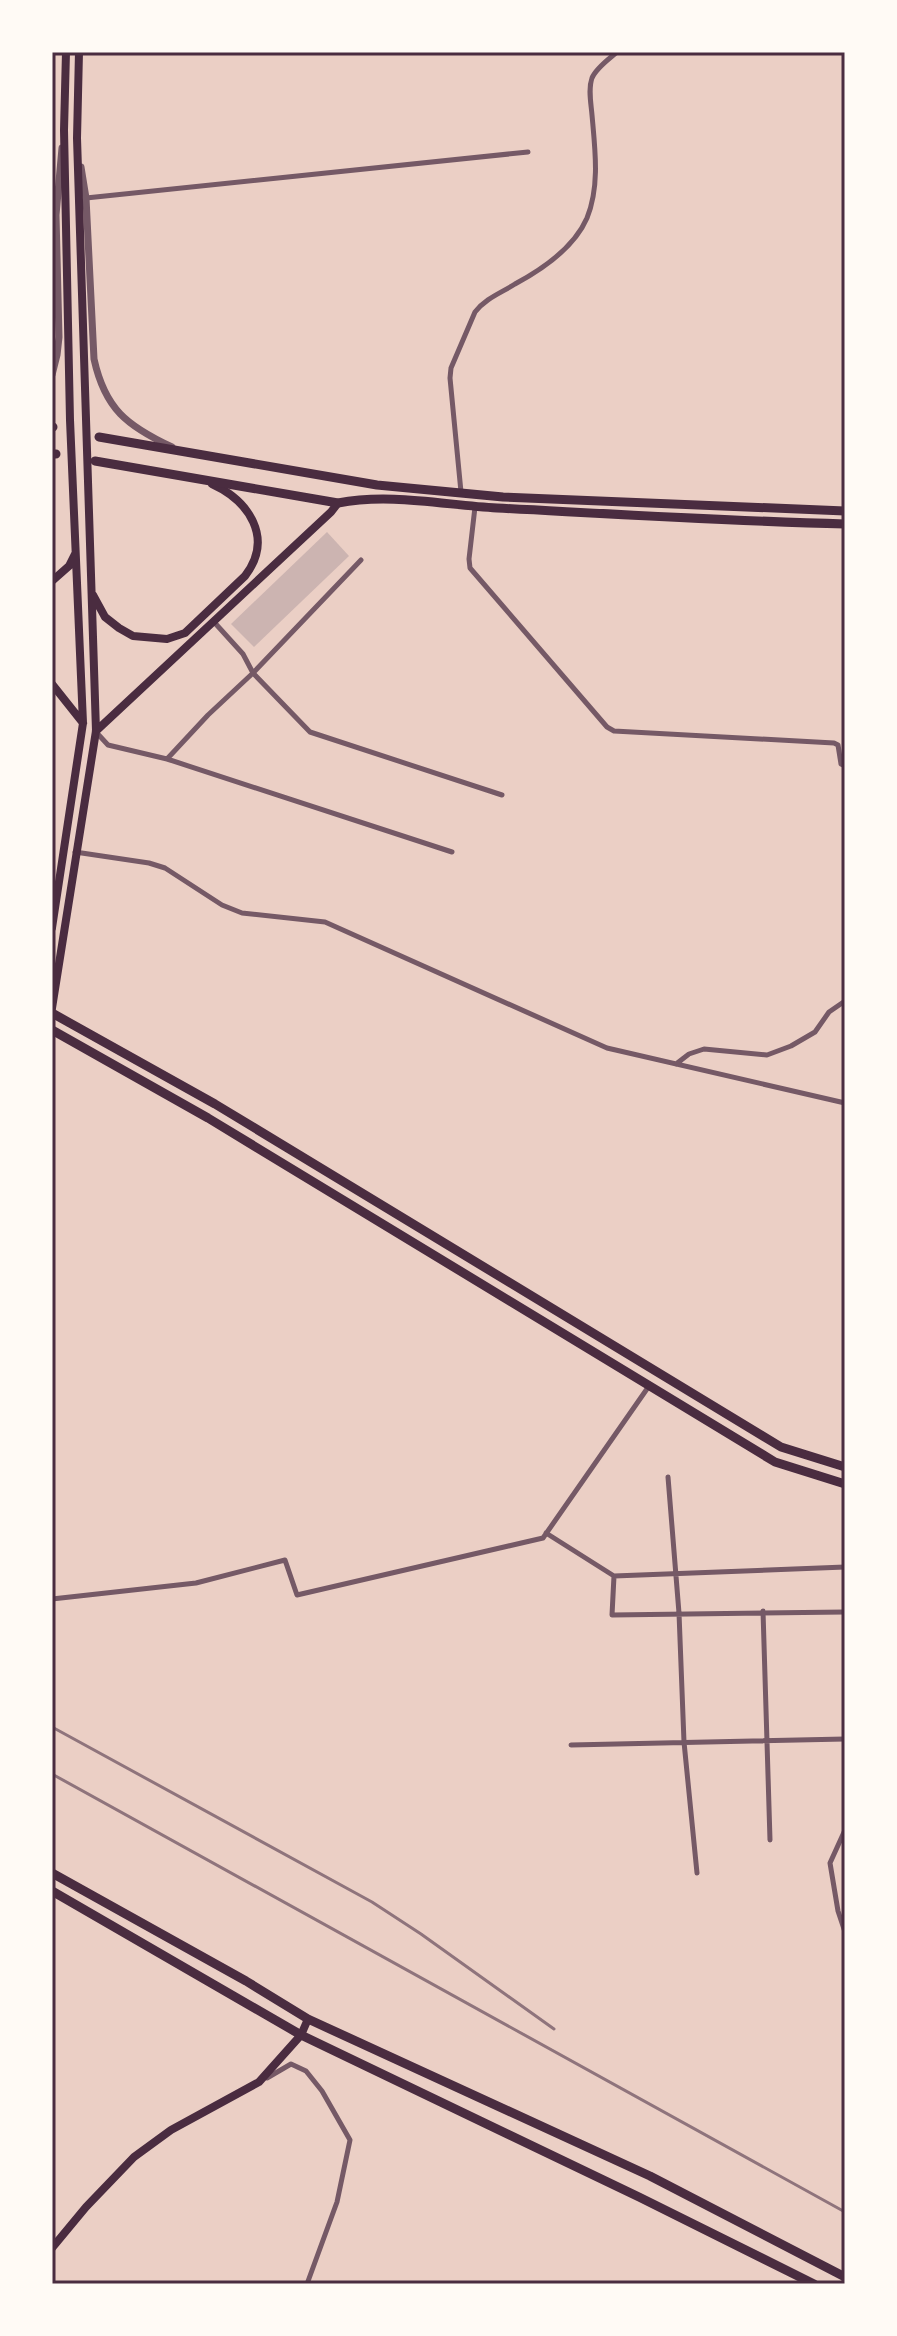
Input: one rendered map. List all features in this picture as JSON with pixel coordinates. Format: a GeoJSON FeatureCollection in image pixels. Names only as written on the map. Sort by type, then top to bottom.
{"type":"FeatureCollection","features":[{"type":"Feature","properties":{"kind":"main road"},"geometry":{"type":"LineString","coordinates":[[52,928],[83,723],[69,404],[64,130],[66,52]]}},
{"type":"Feature","properties":{"kind":"main road"},"geometry":{"type":"LineString","coordinates":[[79,52],[77,138],[96,731],[52,1010],[215,1104],[781,1447],[845,1467]]}},
{"type":"Feature","properties":{"kind":"main road"},"geometry":{"type":"LineString","coordinates":[[99,437],[377,485],[533,498],[845,511]]}},
{"type":"Feature","properties":{"kind":"main road"},"geometry":{"type":"LineString","coordinates":[[95,461],[338,503],[375,499],[475,507],[845,524]]}},
{"type":"Feature","properties":{"kind":"main road"},"geometry":{"type":"LineString","coordinates":[[91,591],[105,617],[119,628],[133,636],[167,639],[185,633],[245,576],[252,567],[257,541],[251,516],[227,491],[200,478]]}},
{"type":"Feature","properties":{"kind":"main road"},"geometry":{"type":"LineString","coordinates":[[96,731],[338,503]]}},
{"type":"Feature","properties":{"kind":"main road"},"geometry":{"type":"LineString","coordinates":[[52,581],[69,566],[75,554]]}},
{"type":"Feature","properties":{"kind":"main road"},"geometry":{"type":"LineString","coordinates":[[52,684],[83,723]]}},
{"type":"Feature","properties":{"kind":"main road"},"geometry":{"type":"LineString","coordinates":[[52,1030],[208,1118],[775,1462],[845,1484]]}},
{"type":"Feature","properties":{"kind":"main road"},"geometry":{"type":"LineString","coordinates":[[52,1873],[308,2019],[650,2176],[845,2277]]}},
{"type":"Feature","properties":{"kind":"main road"},"geometry":{"type":"LineString","coordinates":[[52,1891],[301,2035],[814,2284]]}},
{"type":"Feature","properties":{"kind":"main road"},"geometry":{"type":"LineString","coordinates":[[52,2248],[134,2157],[171,2130],[259,2082],[301,2035],[308,2019]]}},
{"type":"Feature","properties":{"kind":"street"},"geometry":{"type":"LineString","coordinates":[[461,493],[451,368],[475,312],[481,305],[560,254],[580,232],[593,201],[595,184],[596,150],[590,87],[593,75],[617,52]]}},
{"type":"Feature","properties":{"kind":"street"},"geometry":{"type":"LineString","coordinates":[[52,375],[59,337],[56,215],[64,130]]}},
{"type":"Feature","properties":{"kind":"street"},"geometry":{"type":"LineString","coordinates":[[77,138],[86,198],[94,359],[98,374],[115,409],[142,433],[184,453]]}},
{"type":"Feature","properties":{"kind":"street"},"geometry":{"type":"LineString","coordinates":[[86,198],[528,152]]}},
{"type":"Feature","properties":{"kind":"street"},"geometry":{"type":"LineString","coordinates":[[475,507],[470,568],[607,727],[614,731],[834,743],[838,745],[841,764],[845,766]]}},
{"type":"Feature","properties":{"kind":"street"},"geometry":{"type":"LineString","coordinates":[[167,759],[361,560]]}},
{"type":"Feature","properties":{"kind":"street"},"geometry":{"type":"LineString","coordinates":[[214,622],[243,654],[253,673],[310,732],[502,795]]}},
{"type":"Feature","properties":{"kind":"street"},"geometry":{"type":"LineString","coordinates":[[96,731],[108,745],[167,759],[452,852]]}},
{"type":"Feature","properties":{"kind":"street"},"geometry":{"type":"LineString","coordinates":[[75,852],[165,868],[222,905],[242,913],[325,922],[590,1042],[625,1054],[845,1103]]}},
{"type":"Feature","properties":{"kind":"street"},"geometry":{"type":"LineString","coordinates":[[676,1064],[689,1054],[704,1049],[767,1055],[815,1032],[829,1012],[845,1001]]}},
{"type":"Feature","properties":{"kind":"street"},"geometry":{"type":"LineString","coordinates":[[52,1599],[196,1583],[285,1560],[297,1595],[543,1538],[649,1385]]}},
{"type":"Feature","properties":{"kind":"street"},"geometry":{"type":"LineString","coordinates":[[668,1477],[679,1613],[684,1742],[697,1873]]}},
{"type":"Feature","properties":{"kind":"street"},"geometry":{"type":"LineString","coordinates":[[546,1533],[614,1576],[845,1567]]}},
{"type":"Feature","properties":{"kind":"street"},"geometry":{"type":"LineString","coordinates":[[614,1576],[612,1615],[845,1612]]}},
{"type":"Feature","properties":{"kind":"street"},"geometry":{"type":"LineString","coordinates":[[763,1611],[770,1840]]}},
{"type":"Feature","properties":{"kind":"street"},"geometry":{"type":"LineString","coordinates":[[571,1745],[845,1739]]}},
{"type":"Feature","properties":{"kind":"street"},"geometry":{"type":"LineString","coordinates":[[845,1830],[830,1863],[845,1932]]}},
{"type":"Feature","properties":{"kind":"street"},"geometry":{"type":"LineString","coordinates":[[259,2082],[291,2064],[306,2071],[322,2091],[350,2140],[337,2202],[307,2284]]}},
{"type":"Feature","properties":{"kind":"shaded area"},"geometry":{"type":"Polygon","coordinates":[[[52,52],[845,52],[845,2284],[52,2284],[52,52]]]}},
{"type":"Feature","properties":{"kind":"building"},"geometry":{"type":"Polygon","coordinates":[[[327,532],[349,556],[254,647],[231,624],[327,532]]]}},
{"type":"Feature","properties":{"kind":"railway"},"geometry":{"type":"LineString","coordinates":[[52,1727],[372,1902],[554,2029]]}},
{"type":"Feature","properties":{"kind":"railway"},"geometry":{"type":"LineString","coordinates":[[52,1774],[845,2212]]}}]}
